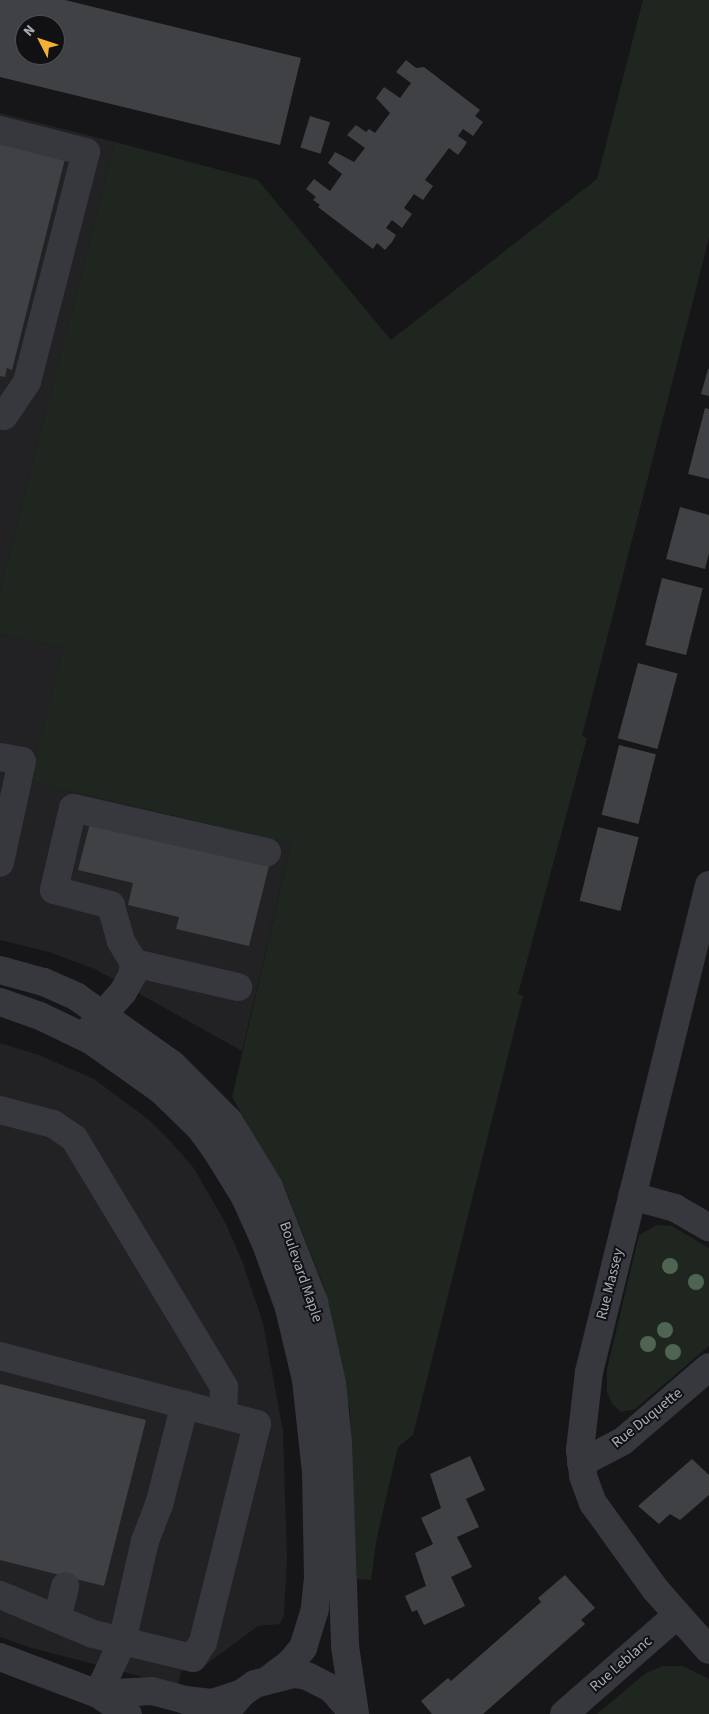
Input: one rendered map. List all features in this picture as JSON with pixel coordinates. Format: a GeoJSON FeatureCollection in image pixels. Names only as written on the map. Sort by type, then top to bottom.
{"type":"FeatureCollection","features":[{"type":"Feature","properties":{"kind":"street"},"geometry":{"type":"LineString","coordinates":[[0,130],[86,152],[27,382],[1,421]]}},
{"type":"Feature","properties":{"kind":"street"},"geometry":{"type":"LineString","coordinates":[[0,757],[22,762],[0,863]]}},
{"type":"Feature","properties":{"kind":"street"},"geometry":{"type":"LineString","coordinates":[[85,1038],[101,1013],[122,992],[132,976],[134,963],[121,941],[110,905],[54,890],[72,853],[73,808],[268,852]]}},
{"type":"Feature","properties":{"kind":"street","name":"Rue Massey"},"geometry":{"type":"LineString","coordinates":[[709,885],[589,1372],[581,1431],[581,1462],[593,1504],[678,1615],[709,1650]]}},
{"type":"Feature","properties":{"kind":"street"},"geometry":{"type":"LineString","coordinates":[[134,963],[238,988]]}},
{"type":"Feature","properties":{"kind":"street","name":"Boulevard Maple"},"geometry":{"type":"LineString","coordinates":[[0,970],[60,988],[101,1013],[172,1064],[229,1122],[269,1187],[303,1270],[320,1326],[336,1413],[345,1646],[354,1714]]}},
{"type":"Feature","properties":{"kind":"street","name":"Boulevard Maple"},"geometry":{"type":"LineString","coordinates":[[0,1002],[40,1016],[85,1038],[162,1091],[200,1128],[216,1150],[256,1221],[289,1308],[306,1380],[314,1437],[318,1578],[315,1609],[303,1648],[289,1664],[269,1679]]}},
{"type":"Feature","properties":{"kind":"street"},"geometry":{"type":"LineString","coordinates":[[0,1110],[53,1124],[74,1138],[224,1387],[223,1415]]}},
{"type":"Feature","properties":{"kind":"street"},"geometry":{"type":"LineString","coordinates":[[632,1196],[675,1208],[709,1228]]}},
{"type":"Feature","properties":{"kind":"street"},"geometry":{"type":"LineString","coordinates":[[0,1356],[257,1424],[201,1646],[193,1658],[186,1659],[122,1642],[57,1619],[0,1595]]}},
{"type":"Feature","properties":{"kind":"street","name":"Rue Duquette"},"geometry":{"type":"LineString","coordinates":[[581,1462],[623,1441],[709,1367]]}},
{"type":"Feature","properties":{"kind":"street"},"geometry":{"type":"LineString","coordinates":[[98,1694],[122,1642],[146,1541],[159,1505],[185,1404]]}},
{"type":"Feature","properties":{"kind":"street"},"geometry":{"type":"LineString","coordinates":[[57,1619],[65,1586]]}},
{"type":"Feature","properties":{"kind":"street","name":"Rue Leblanc"},"geometry":{"type":"LineString","coordinates":[[564,1714],[678,1615]]}},
{"type":"Feature","properties":{"kind":"street"},"geometry":{"type":"LineString","coordinates":[[0,1657],[98,1694],[128,1714]]}},
{"type":"Feature","properties":{"kind":"street"},"geometry":{"type":"LineString","coordinates":[[98,1694],[152,1691],[191,1702],[212,1704],[242,1693],[269,1679],[294,1674],[319,1681],[341,1696],[354,1714]]}},
{"type":"Feature","properties":{"kind":"street"},"geometry":{"type":"LineString","coordinates":[[224,1714],[242,1693]]}},
{"type":"Feature","properties":{"kind":"shaded area"},"geometry":{"type":"Polygon","coordinates":[[[643,0],[709,0],[709,238],[582,736],[587,738],[518,994],[523,996],[413,1435],[398,1447],[377,1537],[371,1580],[357,1579],[350,1411],[324,1287],[286,1191],[232,1097],[291,844],[29,781],[63,648],[0,634],[0,589],[115,142],[258,180],[391,340],[597,179],[643,0]]]}},
{"type":"Feature","properties":{"kind":"shaded area"},"geometry":{"type":"Polygon","coordinates":[[[0,113],[115,142],[0,589],[0,113]]]}},
{"type":"Feature","properties":{"kind":"shaded area"},"geometry":{"type":"Polygon","coordinates":[[[0,634],[63,648],[29,781],[291,844],[242,1051],[95,969],[49,952],[0,940],[0,634]]]}},
{"type":"Feature","properties":{"kind":"shaded area"},"geometry":{"type":"Polygon","coordinates":[[[0,1043],[39,1055],[94,1079],[148,1119],[171,1142],[193,1167],[225,1222],[242,1261],[263,1323],[283,1431],[287,1559],[284,1615],[280,1624],[258,1626],[200,1669],[181,1671],[178,1686],[32,1648],[0,1637],[0,1043]]]}},
{"type":"Feature","properties":{"kind":"shaded area"},"geometry":{"type":"Polygon","coordinates":[[[657,1225],[672,1226],[709,1248],[709,1346],[635,1409],[621,1412],[612,1404],[607,1392],[607,1369],[639,1235],[657,1225]]]}},
{"type":"Feature","properties":{"kind":"shaded area"},"geometry":{"type":"Polygon","coordinates":[[[663,1666],[683,1666],[709,1679],[709,1714],[597,1714],[646,1673],[663,1666]]]}},
{"type":"Feature","properties":{"kind":"building"},"geometry":{"type":"Polygon","coordinates":[[[0,0],[65,0],[301,58],[280,145],[0,77],[0,0]]]}},
{"type":"Feature","properties":{"kind":"building"},"geometry":{"type":"Polygon","coordinates":[[[406,60],[416,68],[424,67],[480,110],[475,116],[483,122],[473,136],[463,129],[458,136],[467,142],[458,155],[449,148],[425,180],[433,186],[423,200],[414,194],[404,208],[412,214],[402,228],[392,220],[386,228],[396,235],[392,242],[385,250],[377,243],[373,249],[318,207],[320,205],[313,200],[316,197],[306,189],[314,179],[330,191],[342,174],[328,163],[335,152],[354,162],[365,148],[347,135],[356,125],[366,132],[369,129],[375,133],[390,113],[376,98],[384,87],[400,98],[411,83],[396,72],[406,60]]]}},
{"type":"Feature","properties":{"kind":"building"},"geometry":{"type":"Polygon","coordinates":[[[310,116],[330,122],[320,154],[300,148],[310,116]]]}},
{"type":"Feature","properties":{"kind":"building"},"geometry":{"type":"Polygon","coordinates":[[[0,143],[65,159],[12,370],[7,368],[5,377],[0,376],[0,143]]]}},
{"type":"Feature","properties":{"kind":"building"},"geometry":{"type":"Polygon","coordinates":[[[709,369],[709,396],[701,394],[709,369]]]}},
{"type":"Feature","properties":{"kind":"building"},"geometry":{"type":"Polygon","coordinates":[[[705,408],[709,409],[709,479],[688,474],[705,408]]]}},
{"type":"Feature","properties":{"kind":"building"},"geometry":{"type":"Polygon","coordinates":[[[680,507],[709,515],[709,553],[705,569],[666,559],[680,507]]]}},
{"type":"Feature","properties":{"kind":"building"},"geometry":{"type":"Polygon","coordinates":[[[662,578],[703,588],[686,655],[645,645],[662,578]]]}},
{"type":"Feature","properties":{"kind":"building"},"geometry":{"type":"Polygon","coordinates":[[[638,663],[678,674],[657,749],[618,738],[638,663]]]}},
{"type":"Feature","properties":{"kind":"building"},"geometry":{"type":"Polygon","coordinates":[[[619,745],[656,754],[638,824],[602,815],[619,745]]]}},
{"type":"Feature","properties":{"kind":"building"},"geometry":{"type":"Polygon","coordinates":[[[90,823],[269,866],[249,946],[176,929],[179,917],[128,905],[133,883],[78,870],[90,823]]]}},
{"type":"Feature","properties":{"kind":"building"},"geometry":{"type":"Polygon","coordinates":[[[598,827],[639,837],[620,911],[580,901],[598,827]]]}},
{"type":"Feature","properties":{"kind":"building"},"geometry":{"type":"Polygon","coordinates":[[[0,1384],[146,1420],[104,1586],[0,1560],[0,1384]]]}},
{"type":"Feature","properties":{"kind":"building"},"geometry":{"type":"Polygon","coordinates":[[[470,1456],[485,1490],[466,1499],[479,1527],[457,1537],[472,1567],[451,1577],[465,1606],[424,1625],[417,1610],[412,1612],[405,1596],[426,1586],[415,1553],[433,1544],[421,1518],[441,1508],[430,1474],[470,1456]]]}},
{"type":"Feature","properties":{"kind":"building"},"geometry":{"type":"Polygon","coordinates":[[[692,1459],[709,1475],[709,1495],[680,1520],[670,1514],[659,1524],[638,1506],[692,1459]]]}},
{"type":"Feature","properties":{"kind":"building"},"geometry":{"type":"Polygon","coordinates":[[[565,1575],[595,1608],[581,1620],[585,1624],[483,1714],[432,1714],[421,1701],[448,1678],[451,1681],[541,1602],[538,1598],[565,1575]]]}}]}
